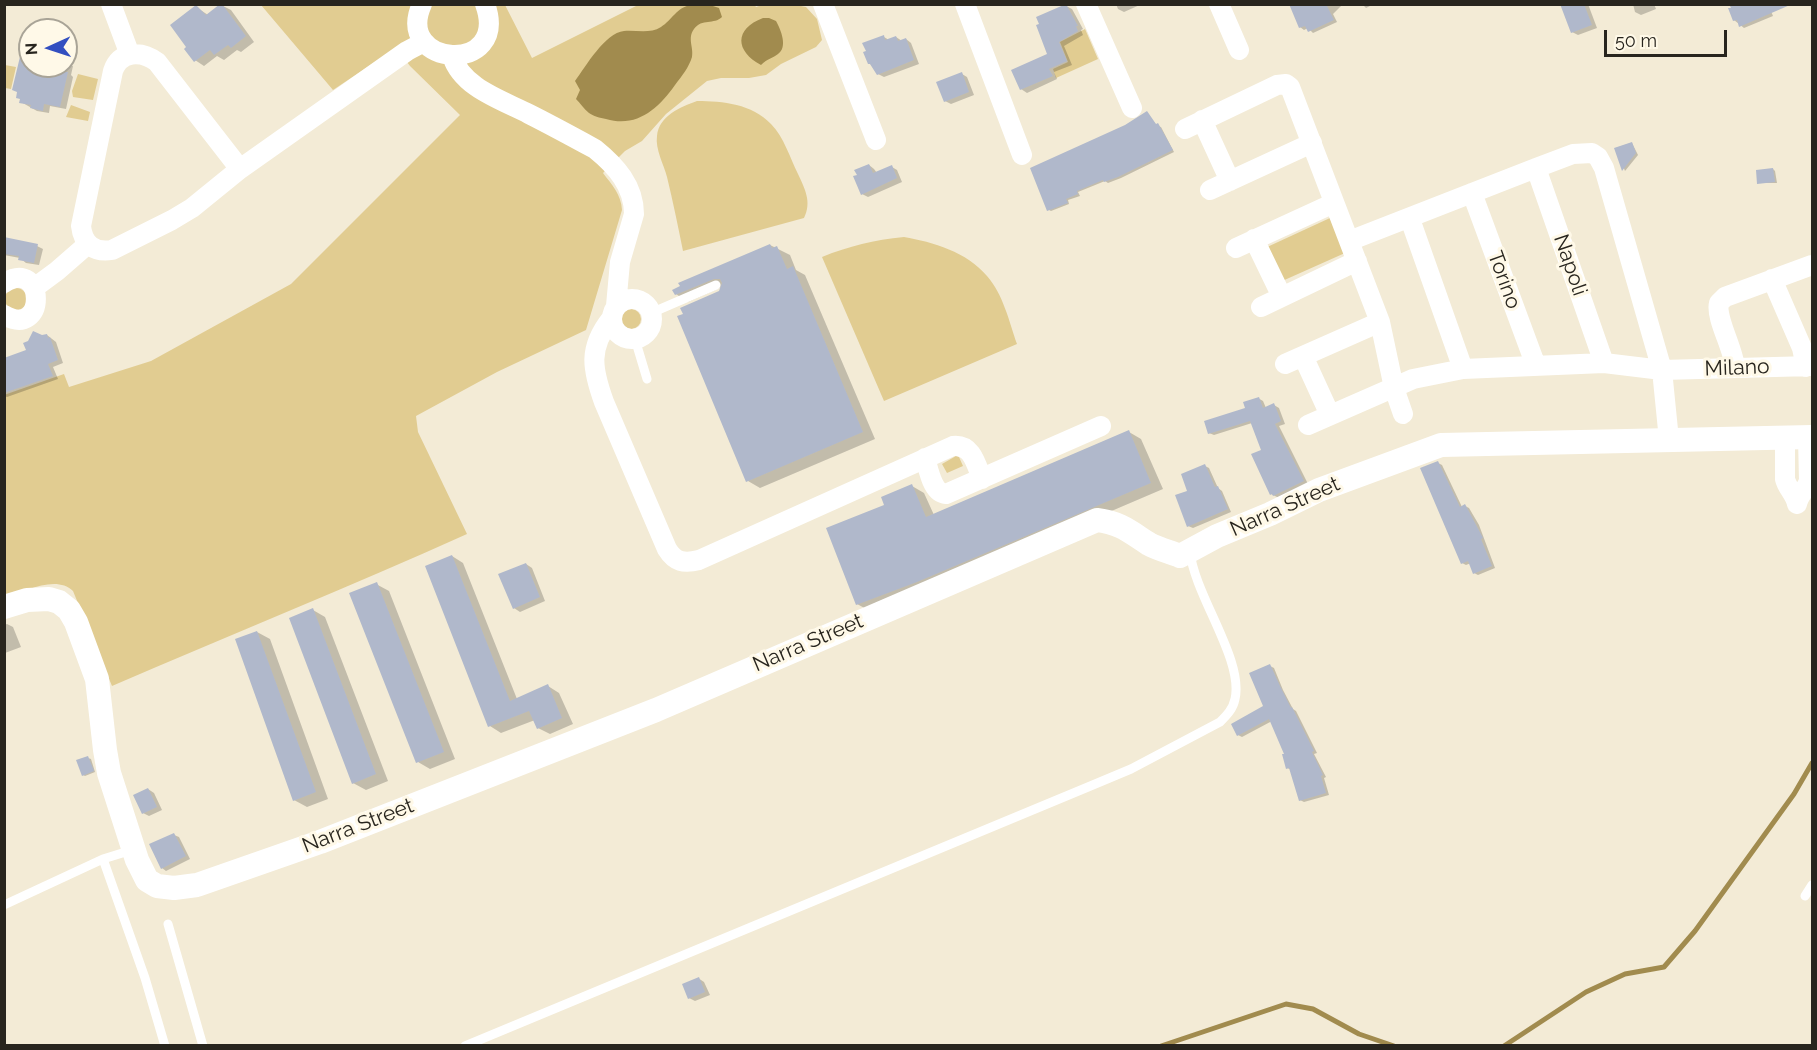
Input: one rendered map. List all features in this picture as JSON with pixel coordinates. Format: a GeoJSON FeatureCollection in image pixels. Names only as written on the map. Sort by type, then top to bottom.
{"type":"FeatureCollection","features":[{"type":"Feature","properties":{"kind":"street"},"geometry":{"type":"LineString","coordinates":[[111,4],[130,55]]}},
{"type":"Feature","properties":{"kind":"street"},"geometry":{"type":"LineString","coordinates":[[421,5],[418,22],[424,42],[444,56],[452,56],[468,54],[485,38],[489,27],[489,14],[485,4]]}},
{"type":"Feature","properties":{"kind":"street"},"geometry":{"type":"LineString","coordinates":[[823,4],[876,140]]}},
{"type":"Feature","properties":{"kind":"street"},"geometry":{"type":"LineString","coordinates":[[965,4],[1022,155]]}},
{"type":"Feature","properties":{"kind":"street"},"geometry":{"type":"LineString","coordinates":[[1086,4],[1132,108]]}},
{"type":"Feature","properties":{"kind":"street"},"geometry":{"type":"LineString","coordinates":[[1219,4],[1239,50]]}},
{"type":"Feature","properties":{"kind":"street"},"geometry":{"type":"LineString","coordinates":[[240,169],[157,62],[144,55],[130,55],[118,60],[113,71],[81,226],[82,234],[88,244],[103,251],[120,247],[182,214],[240,169],[406,51],[424,42]]}},
{"type":"Feature","properties":{"kind":"street"},"geometry":{"type":"LineString","coordinates":[[452,56],[459,71],[496,98],[595,149],[621,175],[629,188],[634,214],[620,262],[614,312],[617,333],[623,337],[635,339],[644,335],[652,322],[651,313],[644,302],[637,299],[622,301],[614,312],[597,342],[594,354],[596,379],[667,549],[672,556],[680,562],[688,563],[699,560],[953,446],[966,447],[982,479]]}},
{"type":"Feature","properties":{"kind":"street"},"geometry":{"type":"LineString","coordinates":[[1230,181],[1194,124],[1277,85],[1286,84],[1290,87],[1380,322],[1394,388],[1403,414]]}},
{"type":"Feature","properties":{"kind":"street"},"geometry":{"type":"LineString","coordinates":[[1210,190],[1312,143]]}},
{"type":"Feature","properties":{"kind":"street"},"geometry":{"type":"LineString","coordinates":[[1349,241],[1536,168],[1583,152],[1592,153],[1598,157],[1604,168],[1662,370],[1669,440]]}},
{"type":"Feature","properties":{"kind":"street","name":"Napoli"},"geometry":{"type":"LineString","coordinates":[[1536,168],[1604,363]]}},
{"type":"Feature","properties":{"kind":"street","name":"Torino"},"geometry":{"type":"LineString","coordinates":[[1472,193],[1536,366]]}},
{"type":"Feature","properties":{"kind":"street"},"geometry":{"type":"LineString","coordinates":[[1236,248],[1334,203]]}},
{"type":"Feature","properties":{"kind":"street"},"geometry":{"type":"LineString","coordinates":[[1410,219],[1463,369]]}},
{"type":"Feature","properties":{"kind":"street"},"geometry":{"type":"LineString","coordinates":[[1254,239],[1282,297]]}},
{"type":"Feature","properties":{"kind":"street"},"geometry":{"type":"LineString","coordinates":[[34,288],[88,244]]}},
{"type":"Feature","properties":{"kind":"street"},"geometry":{"type":"LineString","coordinates":[[1261,307],[1357,261]]}},
{"type":"Feature","properties":{"kind":"street"},"geometry":{"type":"LineString","coordinates":[[1735,368],[1733,353],[1718,311],[1719,303],[1725,297],[1812,265]]}},
{"type":"Feature","properties":{"kind":"street"},"geometry":{"type":"LineString","coordinates":[[4,283],[21,279],[30,283],[37,294],[36,306],[29,315],[17,319],[4,315]]}},
{"type":"Feature","properties":{"kind":"street"},"geometry":{"type":"LineString","coordinates":[[1773,279],[1809,367]]}},
{"type":"Feature","properties":{"kind":"street"},"geometry":{"type":"LineString","coordinates":[[1285,364],[1380,322]]}},
{"type":"Feature","properties":{"kind":"street"},"geometry":{"type":"LineString","coordinates":[[1303,356],[1330,415]]}},
{"type":"Feature","properties":{"kind":"street","name":"Milano"},"geometry":{"type":"LineString","coordinates":[[1308,426],[1413,379],[1463,369],[1604,363],[1662,370],[1809,367]]}},
{"type":"Feature","properties":{"kind":"street"},"geometry":{"type":"LineString","coordinates":[[925,458],[936,490],[941,494],[946,494],[1101,426]]}},
{"type":"Feature","properties":{"kind":"street","name":"Narra Street"},"geometry":{"type":"LineString","coordinates":[[4,607],[27,600],[49,599],[64,606],[76,622],[93,665],[109,772],[142,871],[147,879],[157,886],[174,888],[197,885],[320,842],[656,710],[1098,520],[1113,522],[1133,532],[1150,545],[1180,556],[1217,536],[1270,514],[1318,490],[1441,444],[1802,438]]}},
{"type":"Feature","properties":{"kind":"lane"},"geometry":{"type":"LineString","coordinates":[[651,313],[716,285]]}},
{"type":"Feature","properties":{"kind":"lane"},"geometry":{"type":"LineString","coordinates":[[635,339],[647,379]]}},
{"type":"Feature","properties":{"kind":"lane"},"geometry":{"type":"LineString","coordinates":[[465,1046],[1131,769],[1220,722],[1227,716],[1235,702],[1237,692],[1234,668],[1197,583],[1190,552]]}},
{"type":"Feature","properties":{"kind":"lane"},"geometry":{"type":"LineString","coordinates":[[4,905],[103,859],[134,849]]}},
{"type":"Feature","properties":{"kind":"lane"},"geometry":{"type":"LineString","coordinates":[[103,859],[145,978],[165,1046]]}},
{"type":"Feature","properties":{"kind":"lane"},"geometry":{"type":"LineString","coordinates":[[1804,896],[1812,885]]}},
{"type":"Feature","properties":{"kind":"lane"},"geometry":{"type":"LineString","coordinates":[[168,924],[203,1046]]}},
{"type":"Feature","properties":{"kind":"shaded area"},"geometry":{"type":"Polygon","coordinates":[[[754,4],[756,7],[796,5],[806,7],[817,19],[822,40],[816,47],[781,64],[766,75],[707,81],[666,114],[642,141],[625,151],[603,173],[618,194],[622,210],[586,330],[497,372],[416,416],[418,432],[467,534],[112,686],[73,591],[66,586],[49,584],[5,598],[4,395],[64,374],[69,387],[151,361],[291,284],[460,115],[410,66],[396,48],[333,90],[261,5],[505,5],[532,58],[638,5],[754,4]]]}},
{"type":"Feature","properties":{"kind":"shaded area"},"geometry":{"type":"Polygon","coordinates":[[[691,5],[710,5],[719,8],[722,17],[701,24],[694,29],[691,36],[691,61],[683,75],[654,109],[637,119],[627,121],[599,117],[585,110],[576,99],[580,90],[575,81],[603,44],[617,33],[624,31],[657,29],[682,8],[691,5]]]}},
{"type":"Feature","properties":{"kind":"shaded area"},"geometry":{"type":"Polygon","coordinates":[[[763,18],[776,21],[783,47],[778,54],[761,65],[746,53],[741,40],[747,28],[763,18]]]}},
{"type":"Feature","properties":{"kind":"shaded area"},"geometry":{"type":"Polygon","coordinates":[[[1085,29],[1098,59],[1056,78],[1053,69],[1068,62],[1060,42],[1085,29]]]}},
{"type":"Feature","properties":{"kind":"shaded area"},"geometry":{"type":"Polygon","coordinates":[[[5,65],[16,67],[11,89],[5,88],[5,65]]]}},
{"type":"Feature","properties":{"kind":"shaded area"},"geometry":{"type":"Polygon","coordinates":[[[78,74],[98,79],[93,100],[73,97],[72,91],[78,74]]]}},
{"type":"Feature","properties":{"kind":"shaded area"},"geometry":{"type":"Polygon","coordinates":[[[697,101],[727,103],[746,108],[763,117],[776,129],[805,190],[807,206],[804,218],[683,251],[667,177],[658,152],[657,136],[662,123],[671,113],[697,101]]]}},
{"type":"Feature","properties":{"kind":"shaded area"},"geometry":{"type":"Polygon","coordinates":[[[71,105],[90,112],[88,121],[66,117],[71,105]]]}},
{"type":"Feature","properties":{"kind":"shaded area"},"geometry":{"type":"Polygon","coordinates":[[[1330,218],[1345,253],[1280,282],[1265,248],[1330,218]]]}},
{"type":"Feature","properties":{"kind":"shaded area"},"geometry":{"type":"Polygon","coordinates":[[[904,237],[949,249],[970,260],[979,268],[997,291],[1017,344],[884,401],[822,257],[862,244],[904,237]]]}},
{"type":"Feature","properties":{"kind":"shaded area"},"geometry":{"type":"Polygon","coordinates":[[[16,288],[24,291],[27,299],[24,307],[16,310],[8,307],[5,299],[8,291],[16,288]]]}},
{"type":"Feature","properties":{"kind":"shaded area"},"geometry":{"type":"Polygon","coordinates":[[[627,309],[635,309],[641,315],[641,323],[635,329],[627,329],[621,323],[621,315],[627,309]]]}},
{"type":"Feature","properties":{"kind":"shaded area"},"geometry":{"type":"Polygon","coordinates":[[[956,456],[959,457],[963,466],[947,473],[942,464],[956,456]]]}},
{"type":"Feature","properties":{"kind":"building"},"geometry":{"type":"Polygon","coordinates":[[[220,4],[246,36],[231,48],[228,45],[214,55],[210,50],[194,62],[170,25],[196,5],[206,15],[220,4]]]}},
{"type":"Feature","properties":{"kind":"building"},"geometry":{"type":"Polygon","coordinates":[[[1066,4],[1078,26],[1076,26],[1078,31],[1059,42],[1067,61],[1049,69],[1053,76],[1020,90],[1011,70],[1047,54],[1036,25],[1039,24],[1036,17],[1066,4]]]}},
{"type":"Feature","properties":{"kind":"building"},"geometry":{"type":"Polygon","coordinates":[[[1289,4],[1326,4],[1334,20],[1308,32],[1305,26],[1299,28],[1289,4]]]}},
{"type":"Feature","properties":{"kind":"building"},"geometry":{"type":"Polygon","coordinates":[[[1560,4],[1584,4],[1592,25],[1571,33],[1560,4]]]}},
{"type":"Feature","properties":{"kind":"building"},"geometry":{"type":"Polygon","coordinates":[[[1729,4],[1790,5],[1739,27],[1737,20],[1733,21],[1728,8],[1731,8],[1729,4]]]}},
{"type":"Feature","properties":{"kind":"building"},"geometry":{"type":"Polygon","coordinates":[[[884,35],[885,40],[896,36],[898,41],[906,38],[914,60],[877,75],[868,64],[862,43],[884,35]]]}},
{"type":"Feature","properties":{"kind":"building"},"geometry":{"type":"Polygon","coordinates":[[[18,65],[18,78],[67,78],[60,107],[44,104],[43,111],[30,108],[31,105],[19,103],[20,99],[16,98],[17,92],[12,90],[18,65]]]}},
{"type":"Feature","properties":{"kind":"building"},"geometry":{"type":"Polygon","coordinates":[[[962,72],[969,92],[944,102],[936,82],[962,72]]]}},
{"type":"Feature","properties":{"kind":"building"},"geometry":{"type":"Polygon","coordinates":[[[1147,111],[1156,124],[1158,123],[1173,150],[1118,177],[1104,182],[1103,180],[1077,191],[1078,194],[1066,199],[1068,203],[1047,211],[1030,168],[1125,125],[1147,111]]]}},
{"type":"Feature","properties":{"kind":"building"},"geometry":{"type":"Polygon","coordinates":[[[1632,142],[1636,153],[1622,171],[1614,148],[1632,142]]]}},
{"type":"Feature","properties":{"kind":"building"},"geometry":{"type":"Polygon","coordinates":[[[869,164],[873,173],[892,165],[897,178],[861,195],[853,176],[857,175],[854,170],[869,164]]]}},
{"type":"Feature","properties":{"kind":"building"},"geometry":{"type":"Polygon","coordinates":[[[1773,168],[1775,182],[1757,184],[1756,170],[1773,168]]]}},
{"type":"Feature","properties":{"kind":"building"},"geometry":{"type":"Polygon","coordinates":[[[4,237],[38,244],[34,263],[18,260],[19,256],[4,254],[4,237]]]}},
{"type":"Feature","properties":{"kind":"building"},"geometry":{"type":"Polygon","coordinates":[[[770,244],[772,248],[777,246],[787,269],[793,266],[863,432],[746,482],[677,316],[683,314],[680,308],[719,291],[722,283],[720,279],[714,279],[675,295],[672,290],[680,286],[678,283],[770,244]]]}},
{"type":"Feature","properties":{"kind":"building"},"geometry":{"type":"Polygon","coordinates":[[[33,331],[42,335],[47,334],[48,338],[50,337],[58,360],[48,364],[53,376],[4,393],[4,358],[26,350],[23,343],[28,341],[33,331]]]}},
{"type":"Feature","properties":{"kind":"building"},"geometry":{"type":"Polygon","coordinates":[[[1259,397],[1263,408],[1274,403],[1281,421],[1275,424],[1304,481],[1273,496],[1270,495],[1251,454],[1261,450],[1250,421],[1208,434],[1204,421],[1245,408],[1243,402],[1259,397]]]}},
{"type":"Feature","properties":{"kind":"building"},"geometry":{"type":"Polygon","coordinates":[[[1129,430],[1151,483],[917,582],[856,605],[826,528],[884,505],[881,497],[912,484],[926,517],[1129,430]]]}},
{"type":"Feature","properties":{"kind":"building"},"geometry":{"type":"Polygon","coordinates":[[[1438,461],[1460,507],[1465,504],[1483,538],[1481,539],[1492,566],[1473,574],[1468,561],[1461,564],[1420,468],[1438,461]]]}},
{"type":"Feature","properties":{"kind":"building"},"geometry":{"type":"Polygon","coordinates":[[[1205,464],[1228,509],[1187,527],[1175,495],[1187,491],[1181,474],[1205,464]]]}},
{"type":"Feature","properties":{"kind":"building"},"geometry":{"type":"Polygon","coordinates":[[[452,555],[510,701],[548,684],[562,718],[537,729],[529,711],[488,727],[425,566],[452,555]]]}},
{"type":"Feature","properties":{"kind":"building"},"geometry":{"type":"Polygon","coordinates":[[[526,563],[540,597],[513,609],[498,574],[526,563]]]}},
{"type":"Feature","properties":{"kind":"building"},"geometry":{"type":"Polygon","coordinates":[[[377,582],[444,752],[416,763],[349,593],[377,582]]]}},
{"type":"Feature","properties":{"kind":"building"},"geometry":{"type":"Polygon","coordinates":[[[313,608],[376,774],[352,784],[289,618],[313,608]]]}},
{"type":"Feature","properties":{"kind":"building"},"geometry":{"type":"Polygon","coordinates":[[[257,631],[316,792],[293,801],[235,639],[257,631]]]}},
{"type":"Feature","properties":{"kind":"building"},"geometry":{"type":"Polygon","coordinates":[[[1270,664],[1314,751],[1312,752],[1323,775],[1321,776],[1326,793],[1299,801],[1289,768],[1286,769],[1282,754],[1284,754],[1269,719],[1237,736],[1231,724],[1263,706],[1249,673],[1270,664]]]}},
{"type":"Feature","properties":{"kind":"building"},"geometry":{"type":"Polygon","coordinates":[[[88,756],[94,771],[82,776],[76,760],[88,756]]]}},
{"type":"Feature","properties":{"kind":"building"},"geometry":{"type":"Polygon","coordinates":[[[148,788],[157,807],[142,814],[133,795],[148,788]]]}},
{"type":"Feature","properties":{"kind":"building"},"geometry":{"type":"Polygon","coordinates":[[[174,833],[186,856],[161,869],[149,844],[174,833]]]}},
{"type":"Feature","properties":{"kind":"building"},"geometry":{"type":"Polygon","coordinates":[[[699,977],[705,992],[688,999],[682,984],[699,977]]]}},
{"type":"Feature","properties":{"kind":"waterway"},"geometry":{"type":"LineString","coordinates":[[1504,1046],[1586,992],[1625,974],[1664,967],[1695,931],[1794,794],[1812,763]]}},
{"type":"Feature","properties":{"kind":"waterway"},"geometry":{"type":"LineString","coordinates":[[1161,1046],[1286,1004],[1313,1009],[1359,1034],[1394,1046]]}}]}
